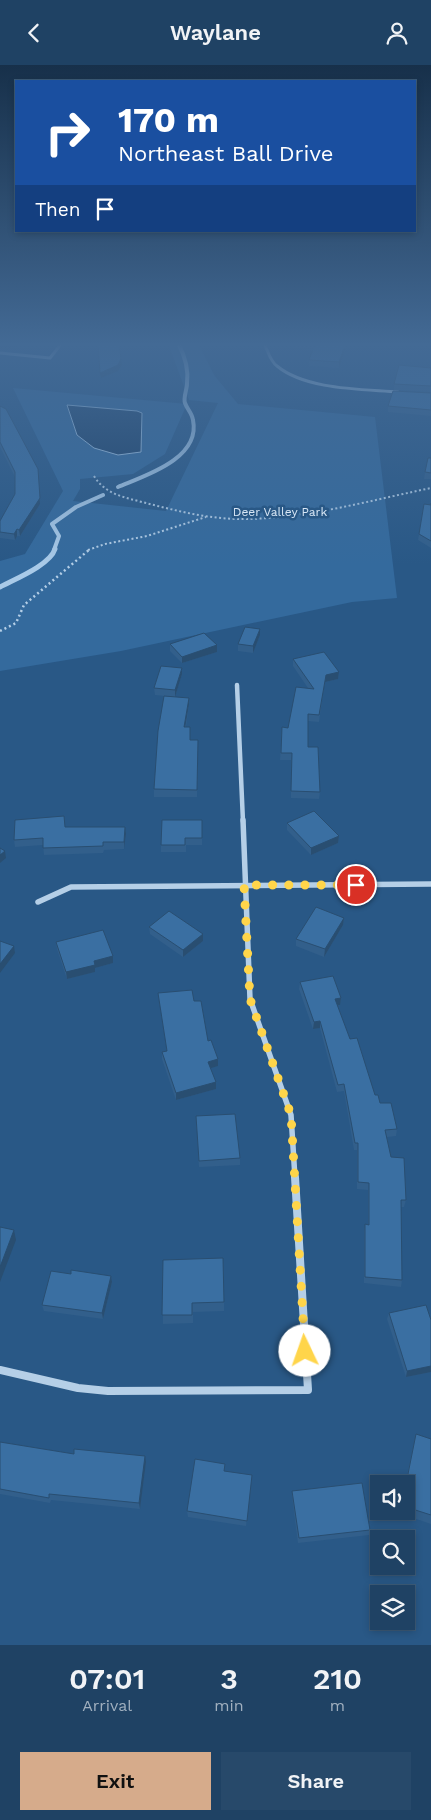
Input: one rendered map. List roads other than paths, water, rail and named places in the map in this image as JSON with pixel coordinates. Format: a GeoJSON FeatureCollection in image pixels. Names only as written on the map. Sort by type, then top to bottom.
{"type":"FeatureCollection","features":[{"type":"Feature","properties":{"kind":"street"},"geometry":{"type":"LineString","coordinates":[[0,1370],[78,1388],[108,1391],[308,1390],[291,1115],[250,999],[237,685]]}},
{"type":"Feature","properties":{"kind":"street"},"geometry":{"type":"LineString","coordinates":[[38,902],[71,887],[431,884]]}},
{"type":"Feature","properties":{"kind":"waterway"},"geometry":{"type":"LineString","coordinates":[[118,487],[155,471],[180,455],[188,445],[193,434],[192,417]]}},
{"type":"Feature","properties":{"kind":"waterway"},"geometry":{"type":"LineString","coordinates":[[54,550],[59,536],[52,524],[76,507],[103,495]]}},
{"type":"Feature","properties":{"kind":"waterway"},"geometry":{"type":"LineString","coordinates":[[0,587],[39,566],[52,555],[55,549]]}},
{"type":"Feature","properties":{"kind":"park label","name":"Deer Valley Park"},"geometry":{"type":"Point","coordinates":[280,512]}}]}
